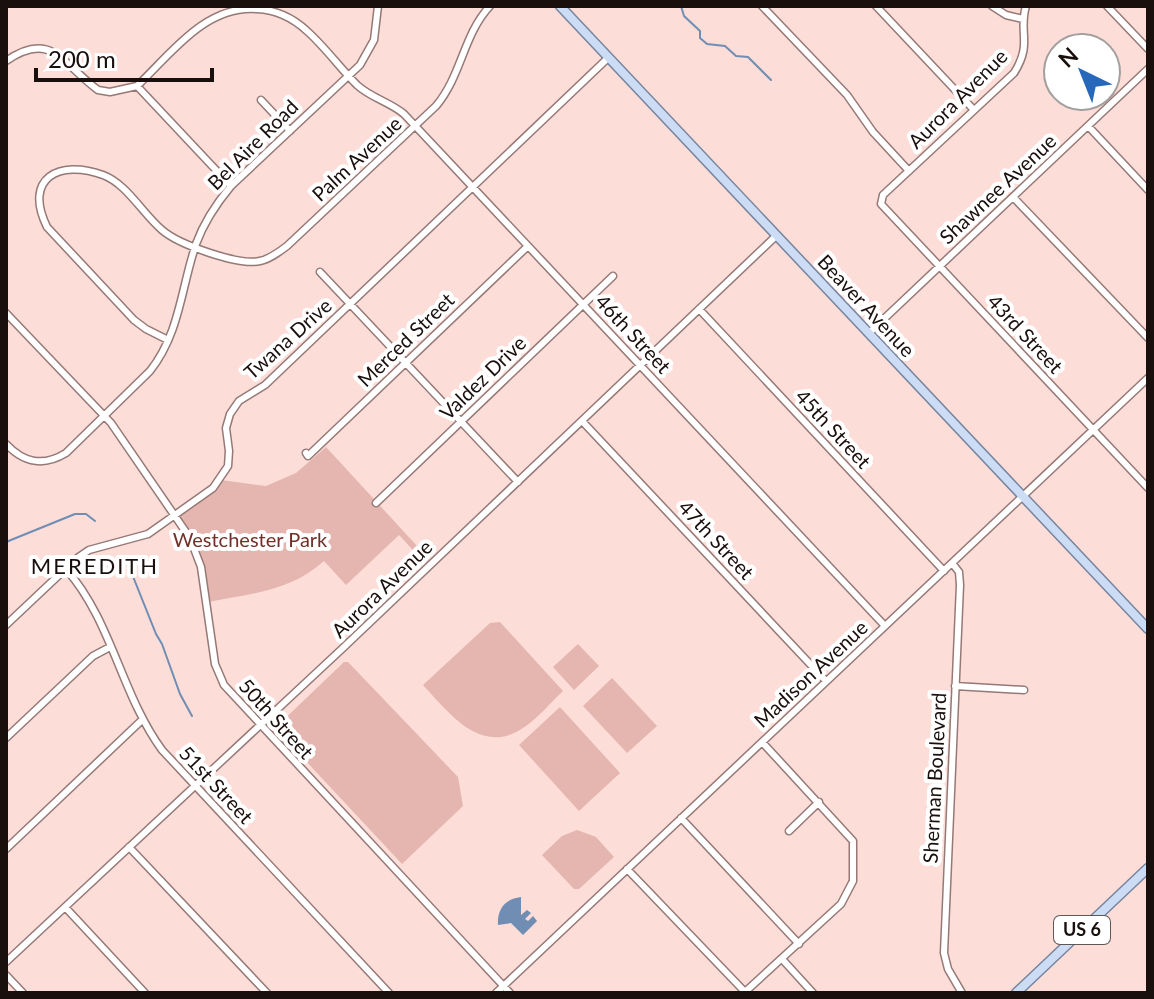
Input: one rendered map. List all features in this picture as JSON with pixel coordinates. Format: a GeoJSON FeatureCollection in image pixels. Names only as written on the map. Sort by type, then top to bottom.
{"type":"FeatureCollection","features":[{"type":"Feature","properties":{"kind":"main road","name":"Beaver Avenue"},"geometry":{"type":"LineString","coordinates":[[560,6],[1148,629]]}},
{"type":"Feature","properties":{"kind":"main road","name":"US 6"},"geometry":{"type":"LineString","coordinates":[[1016,993],[1148,868]]}},
{"type":"Feature","properties":{"kind":"street","name":"Bel Aire Road"},"geometry":{"type":"LineString","coordinates":[[6,444],[26,460],[48,461],[66,453],[150,371],[162,356],[180,313],[195,246],[215,206],[231,186],[349,76],[367,55],[374,40],[378,6]]}},
{"type":"Feature","properties":{"kind":"street","name":"Palm Avenue"},"geometry":{"type":"LineString","coordinates":[[168,340],[134,320],[47,227],[38,210],[39,195],[50,175],[66,168],[79,168],[106,176],[122,188],[165,233],[246,262],[260,261],[275,255],[415,126],[446,93],[474,25],[490,6]]}},
{"type":"Feature","properties":{"kind":"street"},"geometry":{"type":"LineString","coordinates":[[762,6],[847,95],[873,132],[909,171]]}},
{"type":"Feature","properties":{"kind":"street"},"geometry":{"type":"LineString","coordinates":[[876,6],[974,110]]}},
{"type":"Feature","properties":{"kind":"street"},"geometry":{"type":"LineString","coordinates":[[992,6],[1006,15],[1023,19]]}},
{"type":"Feature","properties":{"kind":"street","name":"Aurora Avenue"},"geometry":{"type":"LineString","coordinates":[[881,201],[883,195],[1014,73],[1026,45],[1023,19],[1026,6]]}},
{"type":"Feature","properties":{"kind":"street"},"geometry":{"type":"LineString","coordinates":[[1107,6],[1148,49]]}},
{"type":"Feature","properties":{"kind":"street","name":"46th Street"},"geometry":{"type":"LineString","coordinates":[[137,86],[196,29],[215,16],[246,8],[268,10],[289,17],[306,29],[367,93],[394,105],[415,126],[885,626]]}},
{"type":"Feature","properties":{"kind":"street"},"geometry":{"type":"LineString","coordinates":[[6,61],[21,50],[37,46],[54,51],[98,90],[110,92],[137,86],[231,186]]}},
{"type":"Feature","properties":{"kind":"street","name":"Twana Drive"},"geometry":{"type":"LineString","coordinates":[[6,625],[89,550],[148,534],[213,488],[225,474],[229,459],[226,428],[234,407],[265,385],[609,57]]}},
{"type":"Feature","properties":{"kind":"street","name":"Shawnee Avenue"},"geometry":{"type":"LineString","coordinates":[[869,333],[1148,69]]}},
{"type":"Feature","properties":{"kind":"street"},"geometry":{"type":"LineString","coordinates":[[261,100],[290,131]]}},
{"type":"Feature","properties":{"kind":"street"},"geometry":{"type":"LineString","coordinates":[[1088,126],[1148,190]]}},
{"type":"Feature","properties":{"kind":"street"},"geometry":{"type":"LineString","coordinates":[[1013,197],[1148,338]]}},
{"type":"Feature","properties":{"kind":"street","name":"43rd Street"},"geometry":{"type":"LineString","coordinates":[[881,201],[884,209],[1148,488]]}},
{"type":"Feature","properties":{"kind":"street","name":"Aurora Avenue"},"geometry":{"type":"LineString","coordinates":[[6,962],[323,667],[777,235]]}},
{"type":"Feature","properties":{"kind":"street","name":"Merced Street"},"geometry":{"type":"LineString","coordinates":[[306,453],[308,456],[528,246]]}},
{"type":"Feature","properties":{"kind":"street"},"geometry":{"type":"LineString","coordinates":[[320,272],[518,482]]}},
{"type":"Feature","properties":{"kind":"street","name":"Valdez Drive"},"geometry":{"type":"LineString","coordinates":[[376,503],[613,276]]}},
{"type":"Feature","properties":{"kind":"street","name":"45th Street"},"geometry":{"type":"LineString","coordinates":[[699,309],[944,571]]}},
{"type":"Feature","properties":{"kind":"street","name":"50th Street"},"geometry":{"type":"LineString","coordinates":[[6,313],[104,416],[190,538],[201,567],[219,675],[224,685],[510,993]]}},
{"type":"Feature","properties":{"kind":"street","name":"Madison Avenue"},"geometry":{"type":"LineString","coordinates":[[496,993],[1148,378]]}},
{"type":"Feature","properties":{"kind":"street","name":"47th Street"},"geometry":{"type":"LineString","coordinates":[[582,421],[826,681]]}},
{"type":"Feature","properties":{"kind":"street","name":"Sherman Boulevard"},"geometry":{"type":"LineString","coordinates":[[952,563],[960,577],[944,953],[948,969],[962,993]]}},
{"type":"Feature","properties":{"kind":"street","name":"51st Street"},"geometry":{"type":"LineString","coordinates":[[66,569],[96,610],[142,720],[162,750],[389,993]]}},
{"type":"Feature","properties":{"kind":"street"},"geometry":{"type":"LineString","coordinates":[[6,738],[82,666],[110,647]]}},
{"type":"Feature","properties":{"kind":"street"},"geometry":{"type":"LineString","coordinates":[[955,686],[1024,690]]}},
{"type":"Feature","properties":{"kind":"street"},"geometry":{"type":"LineString","coordinates":[[6,849],[142,720]]}},
{"type":"Feature","properties":{"kind":"street"},"geometry":{"type":"LineString","coordinates":[[627,869],[745,992],[799,944],[841,904],[853,881],[853,841],[762,742]]}},
{"type":"Feature","properties":{"kind":"street"},"geometry":{"type":"LineString","coordinates":[[789,831],[819,802]]}},
{"type":"Feature","properties":{"kind":"street"},"geometry":{"type":"LineString","coordinates":[[681,818],[799,944]]}},
{"type":"Feature","properties":{"kind":"street"},"geometry":{"type":"LineString","coordinates":[[129,847],[267,993]]}},
{"type":"Feature","properties":{"kind":"street"},"geometry":{"type":"LineString","coordinates":[[65,907],[145,993]]}},
{"type":"Feature","properties":{"kind":"street"},"geometry":{"type":"LineString","coordinates":[[782,959],[813,993]]}},
{"type":"Feature","properties":{"kind":"street"},"geometry":{"type":"LineString","coordinates":[[6,975],[23,993]]}},
{"type":"Feature","properties":{"kind":"green space","name":"Westchester Park"},"geometry":{"type":"Polygon","coordinates":[[[326,447],[429,559],[425,563],[399,535],[346,585],[324,561],[284,585],[208,602],[201,567],[175,515],[221,480],[266,486],[296,473],[326,447]]]}},
{"type":"Feature","properties":{"kind":"green space"},"geometry":{"type":"Polygon","coordinates":[[[500,622],[563,691],[526,726],[510,735],[495,737],[481,735],[468,728],[423,685],[490,623],[500,622]]]}},
{"type":"Feature","properties":{"kind":"green space"},"geometry":{"type":"Polygon","coordinates":[[[578,644],[599,666],[574,690],[553,667],[578,644]]]}},
{"type":"Feature","properties":{"kind":"green space"},"geometry":{"type":"Polygon","coordinates":[[[344,662],[348,662],[458,777],[463,806],[402,864],[275,728],[344,662]]]}},
{"type":"Feature","properties":{"kind":"green space"},"geometry":{"type":"Polygon","coordinates":[[[612,678],[657,726],[627,753],[583,706],[612,678]]]}},
{"type":"Feature","properties":{"kind":"green space"},"geometry":{"type":"Polygon","coordinates":[[[560,707],[620,773],[579,811],[519,745],[560,707]]]}},
{"type":"Feature","properties":{"kind":"green space"},"geometry":{"type":"Polygon","coordinates":[[[577,830],[596,837],[614,857],[579,889],[574,889],[542,855],[562,836],[577,830]]]}},
{"type":"Feature","properties":{"kind":"water"},"geometry":{"type":"Polygon","coordinates":[[[521,897],[521,915],[527,910],[531,913],[525,919],[528,921],[533,916],[537,921],[523,935],[511,923],[498,925],[503,906],[521,897]]]}},
{"type":"Feature","properties":{"kind":"waterway"},"geometry":{"type":"LineString","coordinates":[[681,6],[684,16],[700,31],[700,38],[707,44],[725,46],[736,56],[748,57],[771,80]]}},
{"type":"Feature","properties":{"kind":"waterway"},"geometry":{"type":"LineString","coordinates":[[6,542],[75,514],[86,514],[95,521]]}},
{"type":"Feature","properties":{"kind":"waterway"},"geometry":{"type":"LineString","coordinates":[[126,559],[180,694],[192,716]]}},
{"type":"Feature","properties":{"kind":"district","name":"MEREDITH"},"geometry":{"type":"Point","coordinates":[95,566]}}]}
